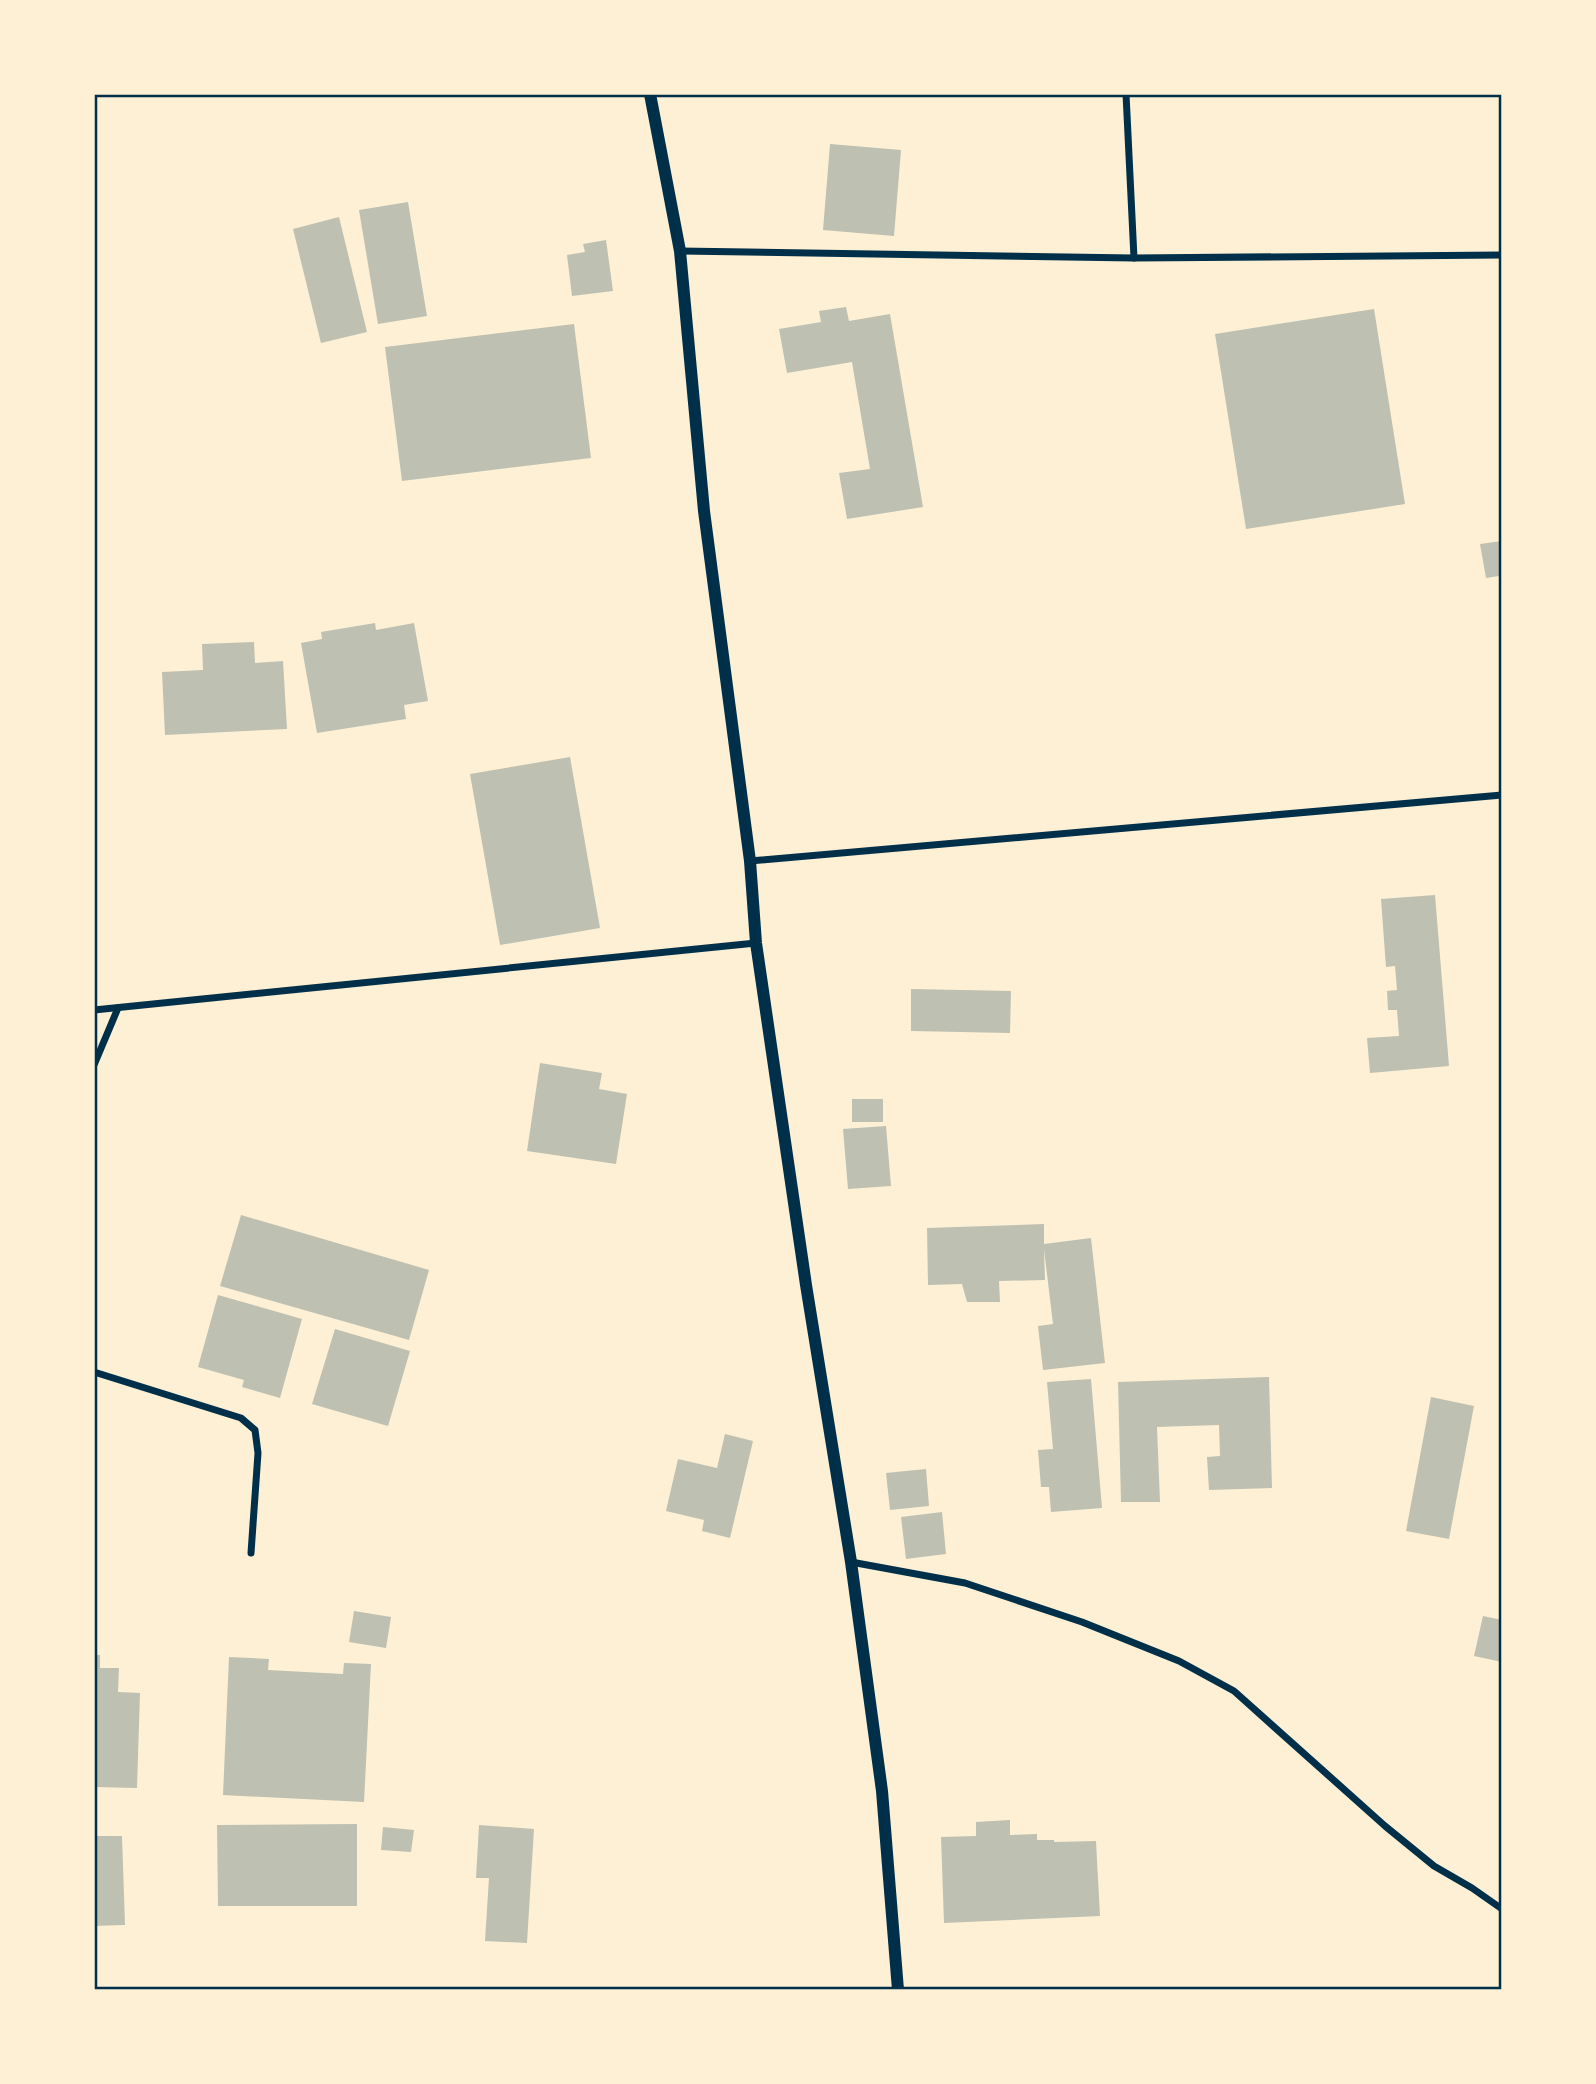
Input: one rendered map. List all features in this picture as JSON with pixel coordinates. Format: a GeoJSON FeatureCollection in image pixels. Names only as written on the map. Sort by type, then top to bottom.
{"type":"FeatureCollection","features":[{"type":"Feature","properties":{"kind":"street"},"geometry":{"type":"LineString","coordinates":[[650,94],[680,251],[704,512],[750,861],[756,943],[804,1271],[851,1562],[882,1791],[898,1990]]}},
{"type":"Feature","properties":{"kind":"street"},"geometry":{"type":"LineString","coordinates":[[1126,94],[1134,258]]}},
{"type":"Feature","properties":{"kind":"street"},"geometry":{"type":"LineString","coordinates":[[680,251],[1134,258],[1502,255]]}},
{"type":"Feature","properties":{"kind":"street"},"geometry":{"type":"LineString","coordinates":[[750,861],[1502,795]]}},
{"type":"Feature","properties":{"kind":"street"},"geometry":{"type":"LineString","coordinates":[[94,1010],[756,943]]}},
{"type":"Feature","properties":{"kind":"street"},"geometry":{"type":"LineString","coordinates":[[94,1065],[118,1008]]}},
{"type":"Feature","properties":{"kind":"street"},"geometry":{"type":"LineString","coordinates":[[94,1372],[242,1418],[255,1430],[258,1453],[251,1553]]}},
{"type":"Feature","properties":{"kind":"street"},"geometry":{"type":"LineString","coordinates":[[851,1562],[965,1583],[1082,1622],[1179,1661],[1234,1690],[1385,1826],[1434,1866],[1502,1909]]}},
{"type":"Feature","properties":{"kind":"building"},"geometry":{"type":"Polygon","coordinates":[[[830,144],[901,150],[894,236],[823,230],[830,144]]]}},
{"type":"Feature","properties":{"kind":"building"},"geometry":{"type":"Polygon","coordinates":[[[408,202],[427,316],[378,324],[359,210],[408,202]]]}},
{"type":"Feature","properties":{"kind":"building"},"geometry":{"type":"Polygon","coordinates":[[[339,217],[367,332],[321,343],[293,229],[339,217]]]}},
{"type":"Feature","properties":{"kind":"building"},"geometry":{"type":"Polygon","coordinates":[[[606,240],[613,291],[572,296],[567,255],[585,252],[583,244],[606,240]]]}},
{"type":"Feature","properties":{"kind":"building"},"geometry":{"type":"Polygon","coordinates":[[[846,307],[849,321],[890,314],[923,507],[847,519],[839,473],[870,469],[852,362],[787,373],[779,329],[821,322],[819,311],[846,307]]]}},
{"type":"Feature","properties":{"kind":"building"},"geometry":{"type":"Polygon","coordinates":[[[1374,309],[1405,504],[1246,529],[1215,334],[1374,309]]]}},
{"type":"Feature","properties":{"kind":"building"},"geometry":{"type":"Polygon","coordinates":[[[574,324],[591,458],[402,481],[385,347],[574,324]]]}},
{"type":"Feature","properties":{"kind":"building"},"geometry":{"type":"Polygon","coordinates":[[[1502,541],[1500,585],[1499,576],[1486,578],[1480,544],[1502,541]]]}},
{"type":"Feature","properties":{"kind":"building"},"geometry":{"type":"Polygon","coordinates":[[[375,623],[376,630],[414,623],[428,701],[404,705],[406,719],[317,733],[301,643],[322,639],[321,632],[375,623]]]}},
{"type":"Feature","properties":{"kind":"building"},"geometry":{"type":"Polygon","coordinates":[[[254,642],[255,663],[283,661],[287,729],[165,735],[162,672],[203,670],[202,644],[254,642]]]}},
{"type":"Feature","properties":{"kind":"building"},"geometry":{"type":"Polygon","coordinates":[[[570,757],[600,928],[500,945],[470,774],[570,757]]]}},
{"type":"Feature","properties":{"kind":"building"},"geometry":{"type":"Polygon","coordinates":[[[1435,895],[1449,1066],[1370,1073],[1367,1038],[1399,1036],[1397,1010],[1388,1010],[1387,991],[1397,990],[1395,966],[1386,967],[1381,899],[1435,895]]]}},
{"type":"Feature","properties":{"kind":"building"},"geometry":{"type":"Polygon","coordinates":[[[911,989],[1011,991],[1010,1033],[911,1031],[911,989]]]}},
{"type":"Feature","properties":{"kind":"building"},"geometry":{"type":"Polygon","coordinates":[[[540,1063],[602,1073],[599,1089],[627,1094],[616,1164],[527,1151],[540,1063]]]}},
{"type":"Feature","properties":{"kind":"building"},"geometry":{"type":"Polygon","coordinates":[[[852,1099],[883,1099],[883,1122],[852,1122],[852,1099]]]}},
{"type":"Feature","properties":{"kind":"building"},"geometry":{"type":"Polygon","coordinates":[[[886,1126],[891,1186],[848,1189],[843,1129],[886,1126]]]}},
{"type":"Feature","properties":{"kind":"building"},"geometry":{"type":"Polygon","coordinates":[[[241,1215],[429,1270],[409,1340],[220,1286],[241,1215]]]}},
{"type":"Feature","properties":{"kind":"building"},"geometry":{"type":"Polygon","coordinates":[[[1044,1224],[1044,1244],[1091,1238],[1105,1363],[1043,1370],[1038,1326],[1053,1324],[1044,1249],[1045,1280],[999,1281],[1000,1302],[967,1302],[962,1284],[928,1285],[927,1228],[1044,1224]]]}},
{"type":"Feature","properties":{"kind":"building"},"geometry":{"type":"Polygon","coordinates":[[[218,1295],[302,1319],[280,1398],[242,1387],[244,1380],[198,1367],[218,1295]]]}},
{"type":"Feature","properties":{"kind":"building"},"geometry":{"type":"Polygon","coordinates":[[[335,1329],[410,1351],[388,1426],[312,1404],[335,1329]]]}},
{"type":"Feature","properties":{"kind":"building"},"geometry":{"type":"Polygon","coordinates":[[[1269,1377],[1272,1488],[1209,1490],[1207,1457],[1220,1456],[1219,1425],[1157,1427],[1160,1502],[1121,1502],[1118,1382],[1269,1377]]]}},
{"type":"Feature","properties":{"kind":"building"},"geometry":{"type":"Polygon","coordinates":[[[1091,1379],[1102,1508],[1051,1512],[1049,1487],[1041,1487],[1038,1450],[1053,1449],[1047,1382],[1091,1379]]]}},
{"type":"Feature","properties":{"kind":"building"},"geometry":{"type":"Polygon","coordinates":[[[1431,1397],[1474,1406],[1449,1539],[1406,1531],[1431,1397]]]}},
{"type":"Feature","properties":{"kind":"building"},"geometry":{"type":"Polygon","coordinates":[[[725,1434],[753,1441],[730,1538],[702,1531],[704,1520],[666,1511],[678,1459],[717,1468],[725,1434]]]}},
{"type":"Feature","properties":{"kind":"building"},"geometry":{"type":"Polygon","coordinates":[[[926,1469],[929,1506],[890,1510],[886,1473],[926,1469]]]}},
{"type":"Feature","properties":{"kind":"building"},"geometry":{"type":"Polygon","coordinates":[[[942,1512],[946,1554],[906,1559],[901,1517],[942,1512]]]}},
{"type":"Feature","properties":{"kind":"building"},"geometry":{"type":"Polygon","coordinates":[[[354,1611],[391,1617],[386,1648],[349,1642],[354,1611]]]}},
{"type":"Feature","properties":{"kind":"building"},"geometry":{"type":"Polygon","coordinates":[[[1483,1616],[1502,1620],[1502,1662],[1474,1656],[1483,1616]]]}},
{"type":"Feature","properties":{"kind":"building"},"geometry":{"type":"Polygon","coordinates":[[[94,1655],[100,1655],[100,1668],[119,1668],[118,1692],[140,1693],[137,1788],[94,1787],[94,1655]]]}},
{"type":"Feature","properties":{"kind":"building"},"geometry":{"type":"Polygon","coordinates":[[[229,1657],[269,1659],[268,1670],[343,1674],[344,1663],[371,1664],[364,1802],[223,1795],[229,1657]]]}},
{"type":"Feature","properties":{"kind":"building"},"geometry":{"type":"Polygon","coordinates":[[[1010,1820],[1010,1835],[1037,1834],[1037,1840],[1054,1842],[1096,1841],[1100,1916],[944,1923],[941,1837],[976,1836],[976,1822],[1010,1820]]]}},
{"type":"Feature","properties":{"kind":"building"},"geometry":{"type":"Polygon","coordinates":[[[357,1824],[357,1906],[218,1906],[217,1825],[357,1824]]]}},
{"type":"Feature","properties":{"kind":"building"},"geometry":{"type":"Polygon","coordinates":[[[479,1825],[534,1829],[527,1943],[485,1941],[489,1878],[476,1878],[479,1825]]]}},
{"type":"Feature","properties":{"kind":"building"},"geometry":{"type":"Polygon","coordinates":[[[383,1827],[414,1830],[411,1852],[381,1850],[383,1827]]]}},
{"type":"Feature","properties":{"kind":"building"},"geometry":{"type":"Polygon","coordinates":[[[94,1836],[122,1836],[125,1925],[94,1926],[94,1836]]]}}]}
